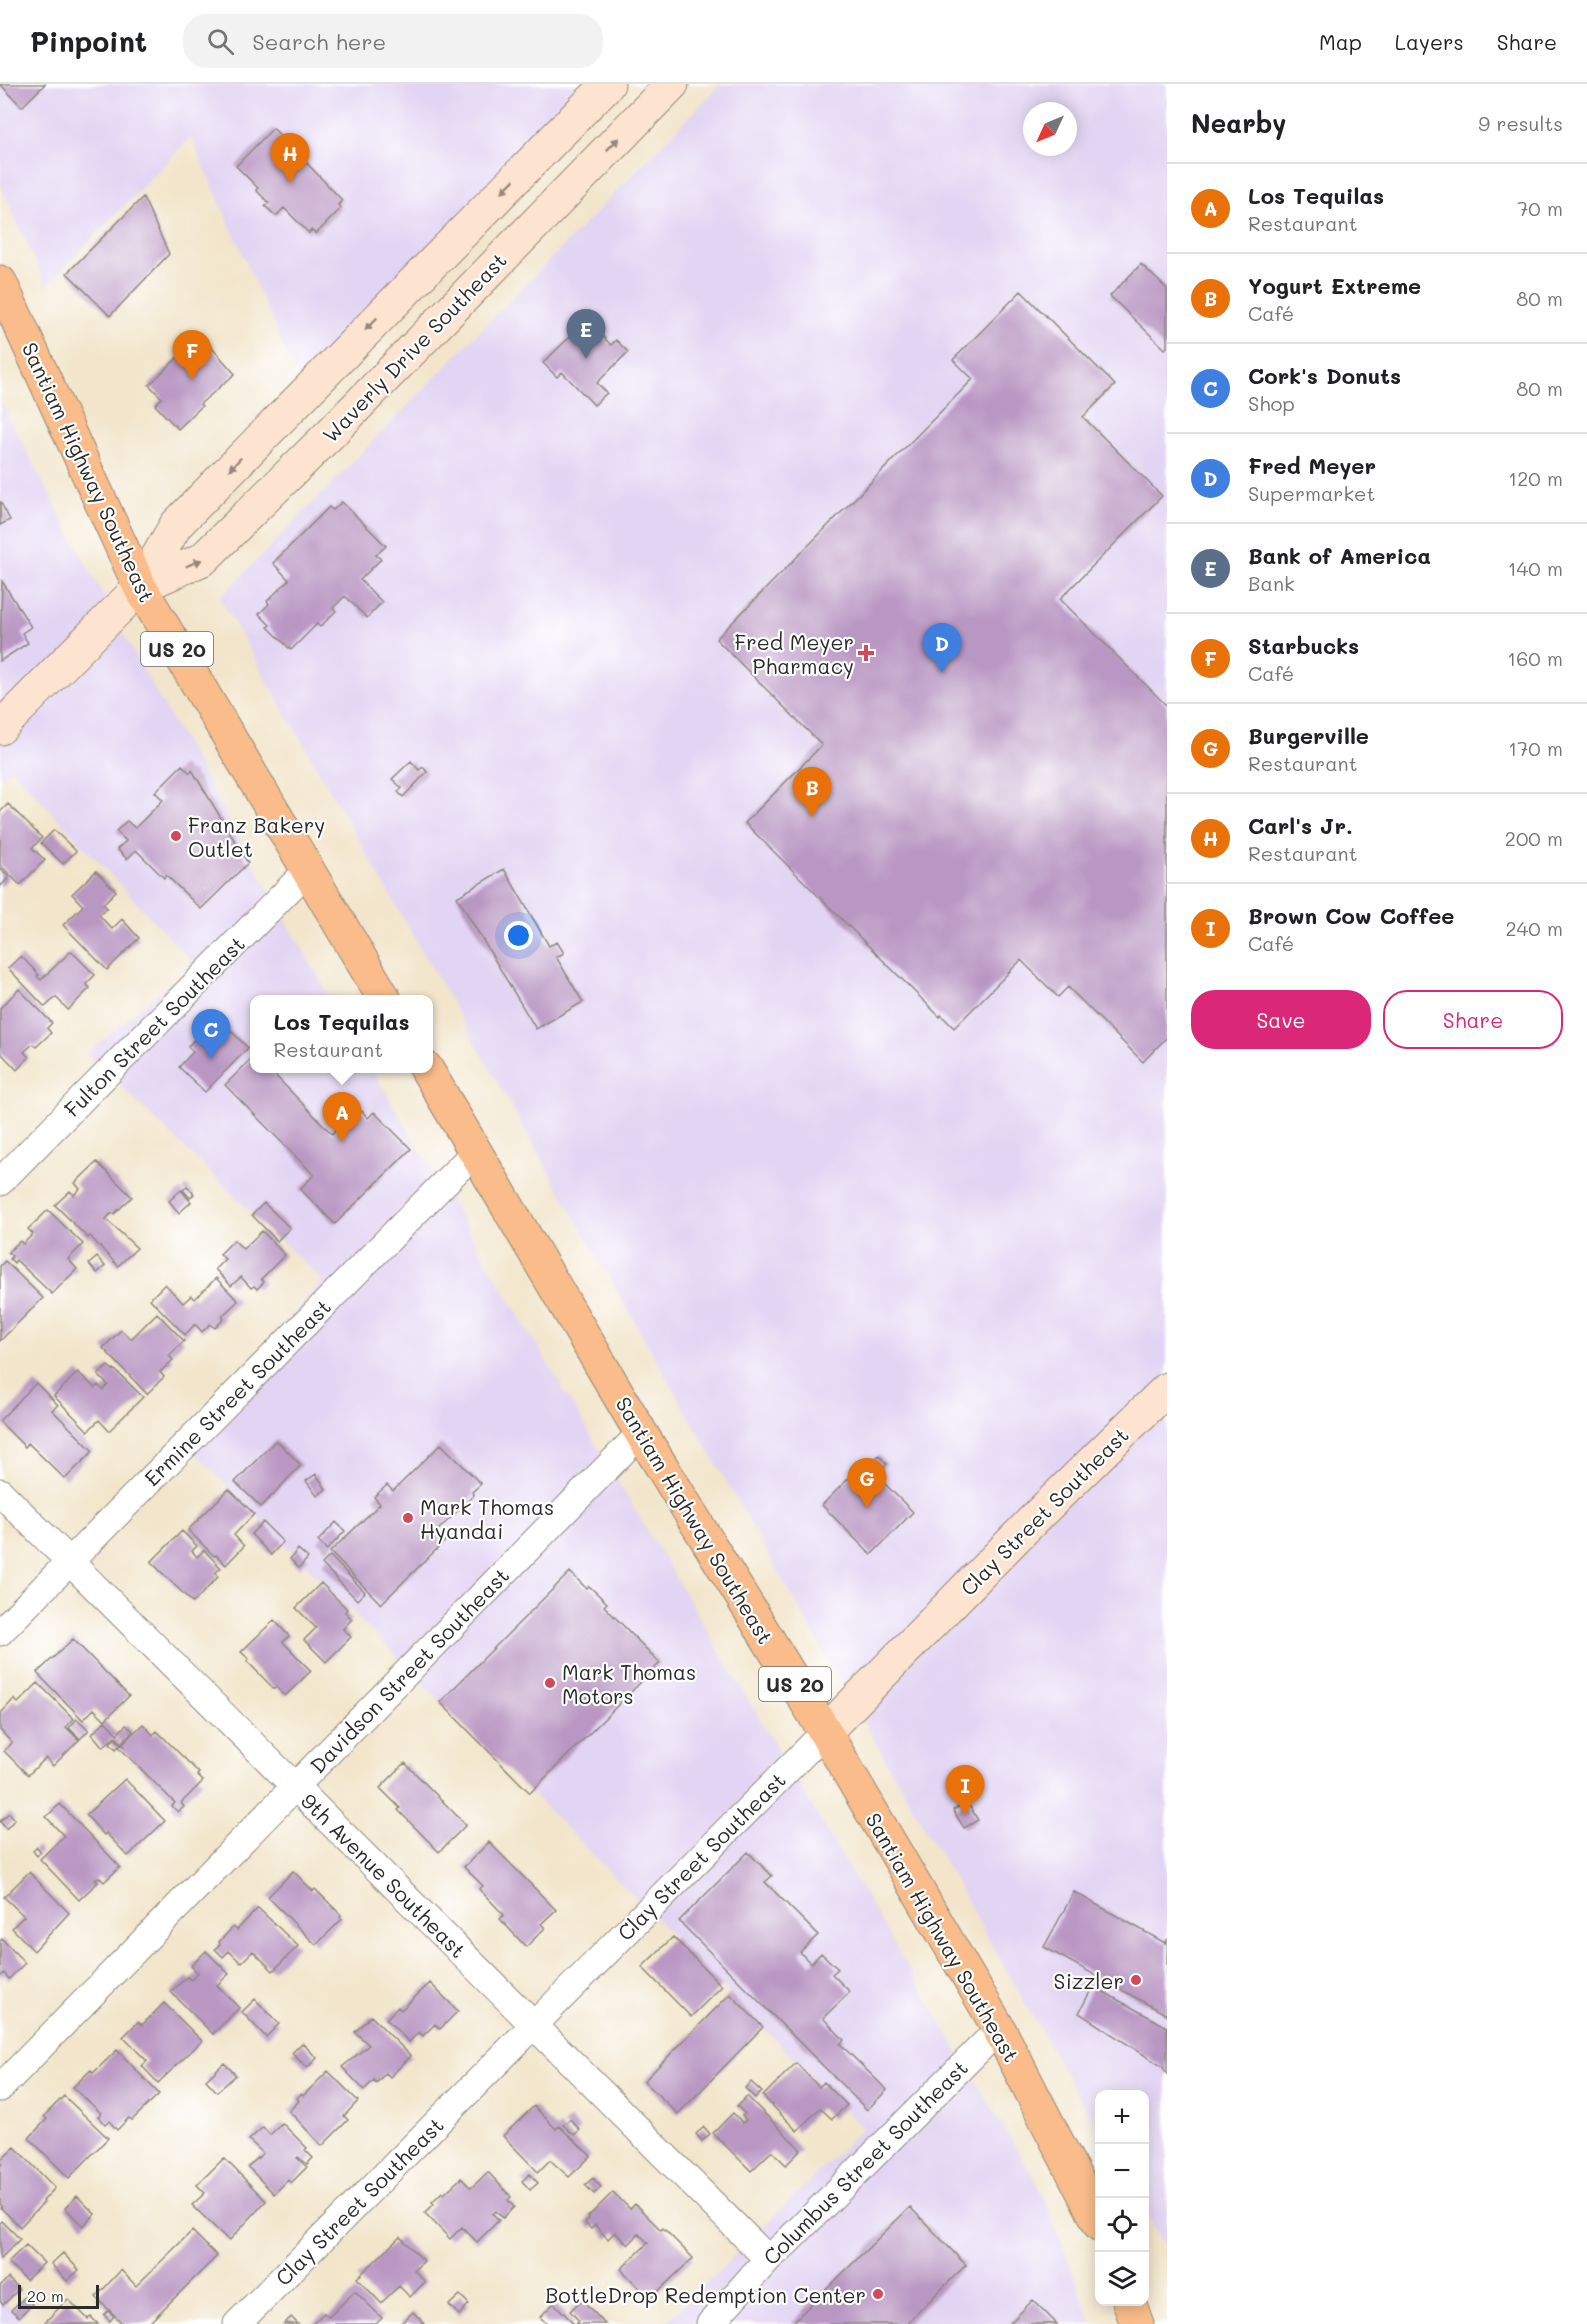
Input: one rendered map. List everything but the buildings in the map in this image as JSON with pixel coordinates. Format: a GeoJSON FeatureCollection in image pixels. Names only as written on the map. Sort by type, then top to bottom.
{"type":"FeatureCollection","features":[{"type":"Feature","properties":{"kind":"main road","name":"Waverly Drive Southeast"},"geometry":{"type":"LineString","coordinates":[[0,728],[140,587],[176,525],[608,84]]}},
{"type":"Feature","properties":{"kind":"main road"},"geometry":{"type":"LineString","coordinates":[[577,181],[581,140],[634,84]]}},
{"type":"Feature","properties":{"kind":"main road","name":"Waverly Drive Southeast"},"geometry":{"type":"LineString","coordinates":[[140,587],[203,559],[330,434],[672,84]]}},
{"type":"Feature","properties":{"kind":"main road"},"geometry":{"type":"LineString","coordinates":[[441,319],[440,294],[543,186],[554,141]]}},
{"type":"Feature","properties":{"kind":"main road","name":"Santiam Highway Southeast"},"geometry":{"type":"LineString","coordinates":[[0,282],[140,587],[383,995]]}},
{"type":"Feature","properties":{"kind":"main road","name":"Santiam Highway Southeast"},"geometry":{"type":"LineString","coordinates":[[429,1073],[641,1433],[825,1732],[999,2029],[1095,2215]]}},
{"type":"Feature","properties":{"kind":"main road","name":"Clay Street Southeast"},"geometry":{"type":"LineString","coordinates":[[825,1732],[1038,1515],[1167,1389]]}},
{"type":"Feature","properties":{"kind":"main road"},"geometry":{"type":"LineString","coordinates":[[1131,2306],[1137,2324]]}},
{"type":"Feature","properties":{"kind":"street","name":"Fulton Street Southeast"},"geometry":{"type":"LineString","coordinates":[[0,1182],[309,869]]}},
{"type":"Feature","properties":{"kind":"street","name":"Ermine Street Southeast"},"geometry":{"type":"LineString","coordinates":[[0,1632],[475,1152]]}},
{"type":"Feature","properties":{"kind":"street","name":"Davidson Street Southeast"},"geometry":{"type":"LineString","coordinates":[[0,2088],[641,1433]]}},
{"type":"Feature","properties":{"kind":"street","name":"9th Avenue Southeast"},"geometry":{"type":"LineString","coordinates":[[0,1492],[768,2259]]}},
{"type":"Feature","properties":{"kind":"street","name":"Clay Street Southeast"},"geometry":{"type":"LineString","coordinates":[[237,2324],[825,1732]]}},
{"type":"Feature","properties":{"kind":"street","name":"Columbus Street Southeast"},"geometry":{"type":"LineString","coordinates":[[710,2324],[768,2259],[999,2029]]}},
{"type":"Feature","properties":{"kind":"shaded area"},"geometry":{"type":"Polygon","coordinates":[[[0,84],[589,84],[298,379],[191,137],[46,286],[0,184],[0,84]]]}},
{"type":"Feature","properties":{"kind":"shaded area"},"geometry":{"type":"Polygon","coordinates":[[[721,84],[1167,84],[1167,2250],[1149,2218],[1149,2090],[1095,2090],[1095,2125],[220,598],[721,84]]]}},
{"type":"Feature","properties":{"kind":"shaded area"},"geometry":{"type":"Polygon","coordinates":[[[0,401],[136,657],[329,995],[250,995],[250,1073],[374,1073],[1044,2195],[1092,2324],[665,2324],[863,2128],[179,1437],[323,1281],[87,1054],[193,963],[11,768],[0,779],[0,401]]]}},
{"type":"Feature","properties":{"kind":"shaded area"},"geometry":{"type":"Polygon","coordinates":[[[0,2299],[26,2324],[0,2324],[0,2299]]]}},
{"type":"Feature","properties":{"kind":"place","name":"Carl's Jr."},"geometry":{"type":"Point","coordinates":[290,183]}},
{"type":"Feature","properties":{"kind":"place","name":"Bank of America"},"geometry":{"type":"Point","coordinates":[586,359]}},
{"type":"Feature","properties":{"kind":"place","name":"Starbucks"},"geometry":{"type":"Point","coordinates":[192,380]}},
{"type":"Feature","properties":{"kind":"place","name":"Fred Meyer Pharmacy"},"geometry":{"type":"Point","coordinates":[866,653]}},
{"type":"Feature","properties":{"kind":"place","name":"Fred Meyer"},"geometry":{"type":"Point","coordinates":[942,673]}},
{"type":"Feature","properties":{"kind":"place","name":"Yogurt Extreme"},"geometry":{"type":"Point","coordinates":[812,817]}},
{"type":"Feature","properties":{"kind":"place","name":"Franz Bakery Outlet"},"geometry":{"type":"Point","coordinates":[176,836]}},
{"type":"Feature","properties":{"kind":"place","name":"Cork's Donuts"},"geometry":{"type":"Point","coordinates":[211,1059]}},
{"type":"Feature","properties":{"kind":"place","name":"Los Tequilas"},"geometry":{"type":"Point","coordinates":[342,1142]}},
{"type":"Feature","properties":{"kind":"place","name":"Burgerville"},"geometry":{"type":"Point","coordinates":[867,1508]}},
{"type":"Feature","properties":{"kind":"place","name":"Mark Thomas Hyandai"},"geometry":{"type":"Point","coordinates":[408,1518]}},
{"type":"Feature","properties":{"kind":"place","name":"Mark Thomas Motors"},"geometry":{"type":"Point","coordinates":[550,1683]}},
{"type":"Feature","properties":{"kind":"place","name":"Brown Cow Coffee"},"geometry":{"type":"Point","coordinates":[965,1815]}},
{"type":"Feature","properties":{"kind":"place","name":"Sizzler"},"geometry":{"type":"Point","coordinates":[1136,1980]}},
{"type":"Feature","properties":{"kind":"place","name":"BottleDrop Redemption Center"},"geometry":{"type":"Point","coordinates":[878,2294]}}]}
